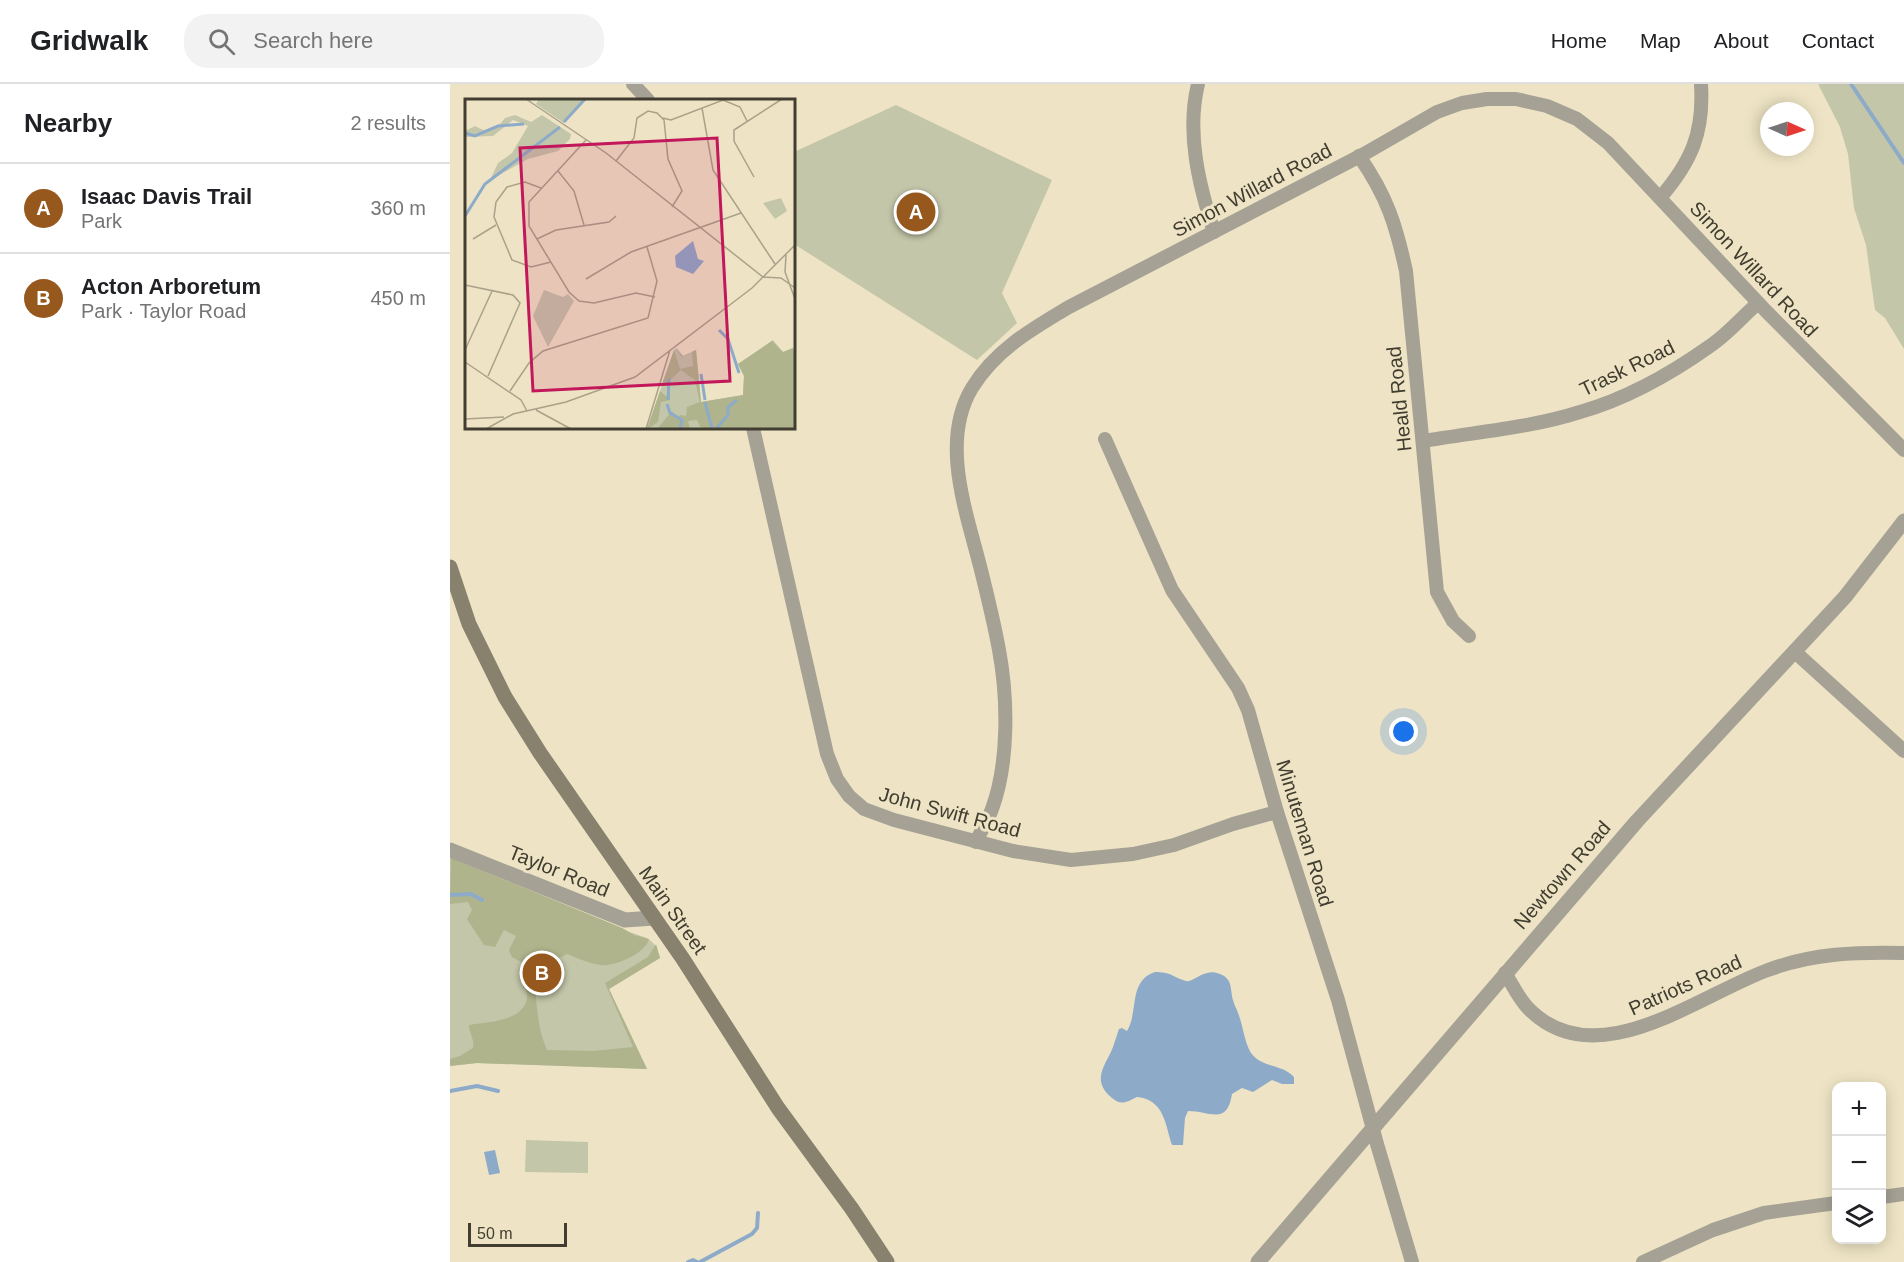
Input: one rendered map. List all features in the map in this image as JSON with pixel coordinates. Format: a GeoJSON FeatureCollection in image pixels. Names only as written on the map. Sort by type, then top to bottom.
{"type":"FeatureCollection","features":[{"type":"Feature","properties":{"kind":"main road","name":"Main Street"},"geometry":{"type":"LineString","coordinates":[[450,567],[469,624],[505,697],[580,814],[683,959],[778,1108],[852,1209],[887,1262]]}},
{"type":"Feature","properties":{"kind":"street"},"geometry":{"type":"LineString","coordinates":[[633,84],[647,99]]}},
{"type":"Feature","properties":{"kind":"street"},"geometry":{"type":"LineString","coordinates":[[1198,84],[1193,113],[1193,136],[1199,174],[1214,232]]}},
{"type":"Feature","properties":{"kind":"street"},"geometry":{"type":"LineString","coordinates":[[1660,198],[1675,180],[1699,133],[1701,84]]}},
{"type":"Feature","properties":{"kind":"street","name":"Simon Willard Road"},"geometry":{"type":"LineString","coordinates":[[976,842],[993,809],[1002,767],[1005,730],[1000,652],[958,477],[958,435],[962,415],[972,389],[996,357],[1033,328],[1359,156],[1437,112],[1462,103],[1487,99],[1516,99],[1547,106],[1577,119],[1608,143],[1758,303],[1904,450]]}},
{"type":"Feature","properties":{"kind":"street","name":"Heald Road"},"geometry":{"type":"LineString","coordinates":[[1359,156],[1388,203],[1406,271],[1437,592],[1453,621],[1469,636]]}},
{"type":"Feature","properties":{"kind":"street","name":"Trask Road"},"geometry":{"type":"LineString","coordinates":[[1423,441],[1550,421],[1582,412],[1630,393],[1712,345],[1758,303]]}},
{"type":"Feature","properties":{"kind":"street","name":"John Swift Road"},"geometry":{"type":"LineString","coordinates":[[753,429],[827,754],[837,779],[849,796],[864,808],[894,820],[976,842],[1013,851],[1071,860],[1133,854],[1174,845],[1233,824],[1277,812]]}},
{"type":"Feature","properties":{"kind":"street","name":"Minuteman Road"},"geometry":{"type":"LineString","coordinates":[[1105,439],[1172,590],[1238,688],[1248,710],[1277,812],[1338,1000],[1372,1128],[1412,1262]]}},
{"type":"Feature","properties":{"kind":"street","name":"Newtown Road"},"geometry":{"type":"LineString","coordinates":[[1258,1262],[1636,821],[1845,597],[1904,521]]}},
{"type":"Feature","properties":{"kind":"street"},"geometry":{"type":"LineString","coordinates":[[1796,652],[1904,750]]}},
{"type":"Feature","properties":{"kind":"street","name":"Taylor Road"},"geometry":{"type":"LineString","coordinates":[[450,850],[625,920],[654,918]]}},
{"type":"Feature","properties":{"kind":"street","name":"Patriots Road"},"geometry":{"type":"LineString","coordinates":[[1505,973],[1527,1008],[1554,1027],[1577,1035],[1597,1036],[1631,1030],[1685,1009],[1747,978],[1792,962],[1842,953],[1904,953]]}},
{"type":"Feature","properties":{"kind":"street"},"geometry":{"type":"LineString","coordinates":[[1886,1196],[1904,1194]]}},
{"type":"Feature","properties":{"kind":"street"},"geometry":{"type":"LineString","coordinates":[[1643,1262],[1713,1230],[1764,1213],[1832,1204]]}},
{"type":"Feature","properties":{"kind":"green space"},"geometry":{"type":"Polygon","coordinates":[[[1818,84],[1904,84],[1904,349],[1885,318],[1875,310],[1866,245],[1854,208],[1848,154],[1840,127],[1818,84]]]}},
{"type":"Feature","properties":{"kind":"green space"},"geometry":{"type":"Polygon","coordinates":[[[896,105],[1052,180],[1002,293],[1017,323],[977,360],[795,245],[795,152],[896,105]]]}},
{"type":"Feature","properties":{"kind":"green space"},"geometry":{"type":"Polygon","coordinates":[[[450,858],[646,938],[654,944],[660,958],[609,989],[647,1069],[477,1063],[450,1066],[450,858]]]}},
{"type":"Feature","properties":{"kind":"green space"},"geometry":{"type":"Polygon","coordinates":[[[451,858],[634,935],[649,939],[642,950],[613,964],[600,965],[567,954],[544,966],[533,966],[538,1019],[547,1050],[593,1051],[633,1047],[605,983],[648,957],[656,944],[660,958],[609,989],[647,1069],[477,1063],[450,1066],[450,1059],[473,1048],[469,1025],[512,1016],[524,1006],[527,996],[524,979],[528,972],[528,966],[512,957],[509,950],[516,936],[504,930],[495,947],[484,945],[467,919],[472,910],[468,902],[450,904],[451,858]]]}},
{"type":"Feature","properties":{"kind":"green space"},"geometry":{"type":"Polygon","coordinates":[[[526,1140],[588,1142],[588,1173],[525,1172],[526,1140]]]}},
{"type":"Feature","properties":{"kind":"water"},"geometry":{"type":"Polygon","coordinates":[[[1155,972],[1186,981],[1209,972],[1224,976],[1230,985],[1233,1002],[1251,1053],[1261,1061],[1289,1073],[1294,1077],[1294,1084],[1282,1084],[1272,1080],[1253,1092],[1242,1088],[1232,1094],[1226,1110],[1216,1115],[1188,1111],[1185,1118],[1183,1145],[1172,1145],[1159,1108],[1153,1103],[1137,1097],[1121,1103],[1112,1098],[1102,1085],[1104,1066],[1119,1029],[1127,1031],[1131,1023],[1137,989],[1147,976],[1155,972]]]}},
{"type":"Feature","properties":{"kind":"water"},"geometry":{"type":"Polygon","coordinates":[[[495,1150],[500,1173],[489,1175],[484,1152],[495,1150]]]}},
{"type":"Feature","properties":{"kind":"waterway"},"geometry":{"type":"LineString","coordinates":[[1851,84],[1904,163]]}},
{"type":"Feature","properties":{"kind":"waterway"},"geometry":{"type":"LineString","coordinates":[[450,895],[471,894],[482,900]]}},
{"type":"Feature","properties":{"kind":"waterway"},"geometry":{"type":"LineString","coordinates":[[450,1091],[477,1086],[498,1091]]}},
{"type":"Feature","properties":{"kind":"waterway"},"geometry":{"type":"LineString","coordinates":[[700,1262],[752,1234],[757,1228],[758,1213]]}},
{"type":"Feature","properties":{"kind":"waterway"},"geometry":{"type":"LineString","coordinates":[[688,1262],[693,1260],[697,1262]]}},
{"type":"Feature","properties":{"kind":"place","name":"Isaac Davis Trail"},"geometry":{"type":"Point","coordinates":[916,212]}},
{"type":"Feature","properties":{"kind":"place","name":"Acton Arboretum"},"geometry":{"type":"Point","coordinates":[542,973]}}]}
